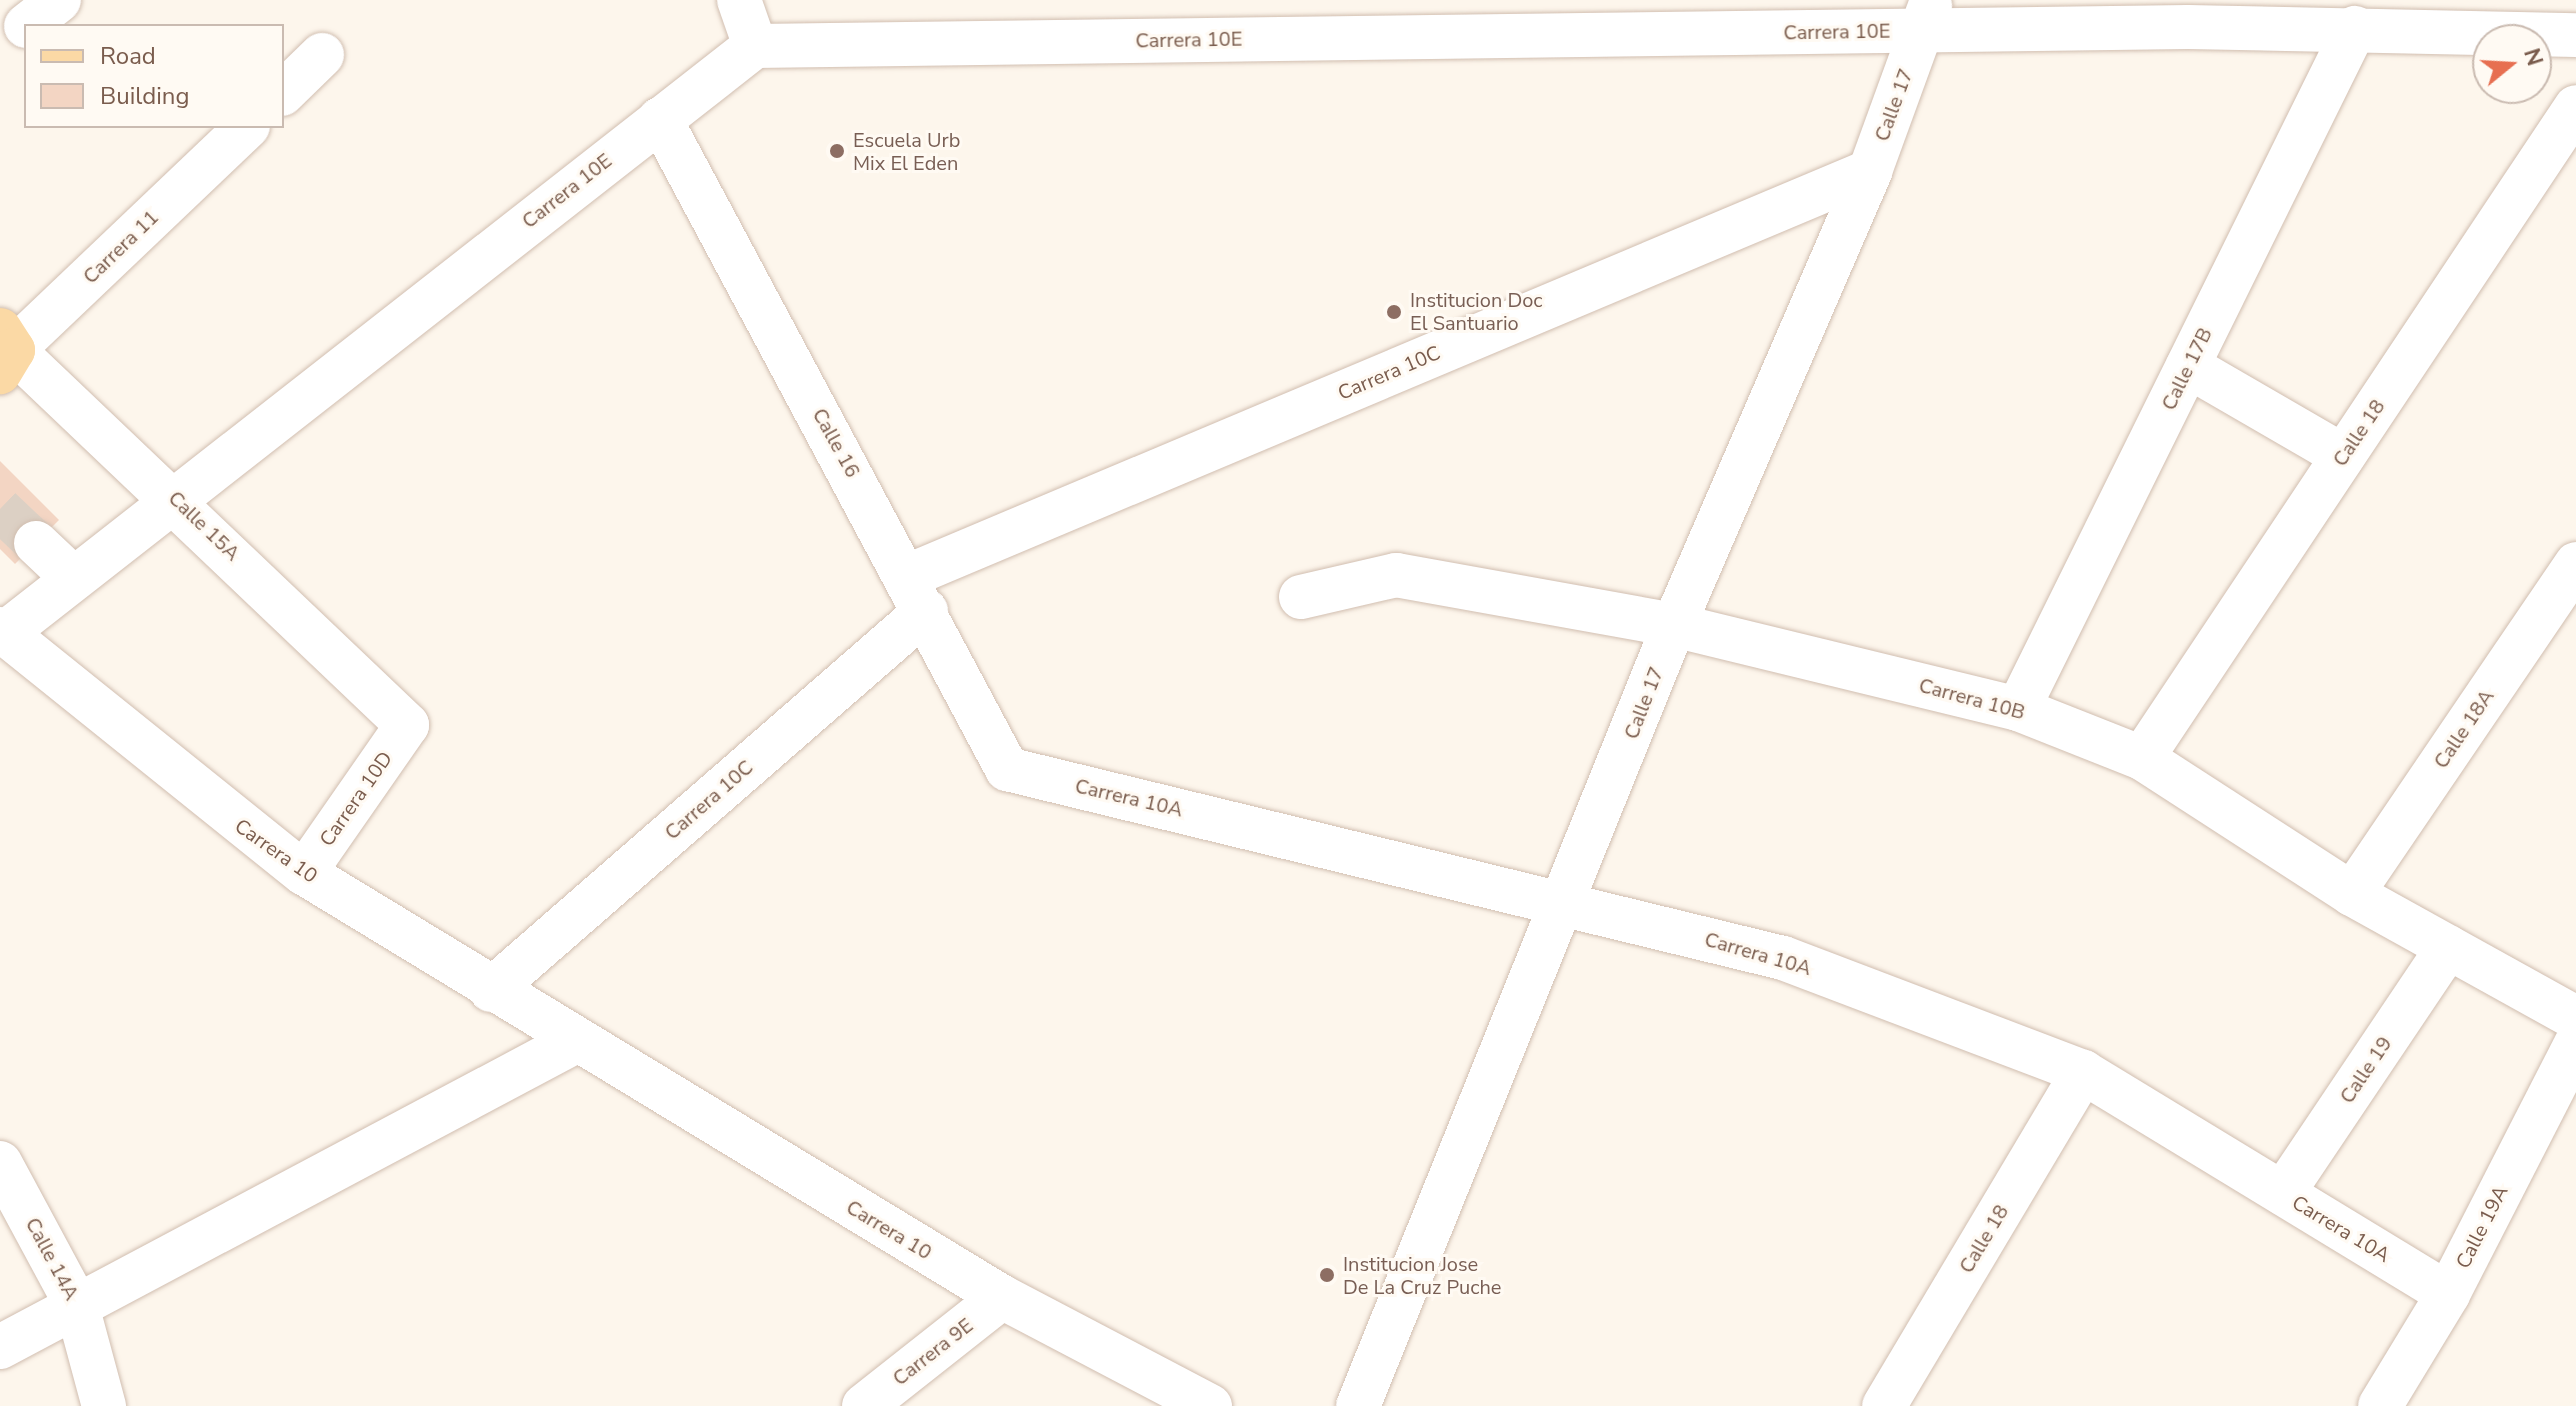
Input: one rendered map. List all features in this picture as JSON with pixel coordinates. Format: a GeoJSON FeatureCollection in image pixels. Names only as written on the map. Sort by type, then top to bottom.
{"type":"FeatureCollection","features":[{"type":"Feature","properties":{"kind":"street"},"geometry":{"type":"LineString","coordinates":[[29,24],[59,0]]}},
{"type":"Feature","properties":{"kind":"street"},"geometry":{"type":"LineString","coordinates":[[739,0],[755,46]]}},
{"type":"Feature","properties":{"kind":"street","name":"Carrera 10E"},"geometry":{"type":"LineString","coordinates":[[3,631],[755,46],[1927,15],[2193,14],[2355,28],[2576,35]]}},
{"type":"Feature","properties":{"kind":"street","name":"Calle 17"},"geometry":{"type":"LineString","coordinates":[[1358,1406],[1567,903],[1674,625],[1870,171],[1927,15]]}},
{"type":"Feature","properties":{"kind":"street"},"geometry":{"type":"LineString","coordinates":[[0,47],[24,28]]}},
{"type":"Feature","properties":{"kind":"street","name":"Calle 17B"},"geometry":{"type":"LineString","coordinates":[[2018,709],[2355,28]]}},
{"type":"Feature","properties":{"kind":"street"},"geometry":{"type":"LineString","coordinates":[[284,92],[322,55]]}},
{"type":"Feature","properties":{"kind":"street","name":"Calle 18"},"geometry":{"type":"LineString","coordinates":[[2142,758],[2576,107]]}},
{"type":"Feature","properties":{"kind":"street","name":"Calle 16"},"geometry":{"type":"LineString","coordinates":[[660,119],[917,593],[1007,769]]}},
{"type":"Feature","properties":{"kind":"street","name":"Carrera 11"},"geometry":{"type":"LineString","coordinates":[[4,351],[246,128]]}},
{"type":"Feature","properties":{"kind":"street","name":"Carrera 10C"},"geometry":{"type":"LineString","coordinates":[[491,990],[917,593],[1870,171]]}},
{"type":"Feature","properties":{"kind":"street","name":"Calle 15A"},"geometry":{"type":"LineString","coordinates":[[4,351],[174,497],[407,725]]}},
{"type":"Feature","properties":{"kind":"street"},"geometry":{"type":"LineString","coordinates":[[2188,366],[2343,456]]}},
{"type":"Feature","properties":{"kind":"street"},"geometry":{"type":"LineString","coordinates":[[36,543],[73,578]]}},
{"type":"Feature","properties":{"kind":"street","name":"Calle 18A"},"geometry":{"type":"LineString","coordinates":[[2352,894],[2576,564]]}},
{"type":"Feature","properties":{"kind":"street","name":"Carrera 10B"},"geometry":{"type":"LineString","coordinates":[[1301,597],[1396,575],[1674,625],[2018,709],[2142,758],[2352,894],[2576,1018]]}},
{"type":"Feature","properties":{"kind":"street","name":"Carrera 10"},"geometry":{"type":"LineString","coordinates":[[3,631],[304,873],[574,1042],[1002,1297],[1210,1406]]}},
{"type":"Feature","properties":{"kind":"street","name":"Carrera 10D"},"geometry":{"type":"LineString","coordinates":[[304,873],[407,725]]}},
{"type":"Feature","properties":{"kind":"street","name":"Carrera 10A"},"geometry":{"type":"LineString","coordinates":[[1007,769],[1783,958],[2083,1072],[2448,1294]]}},
{"type":"Feature","properties":{"kind":"street","name":"Calle 19"},"geometry":{"type":"LineString","coordinates":[[2283,1193],[2448,947]]}},
{"type":"Feature","properties":{"kind":"street"},"geometry":{"type":"LineString","coordinates":[[0,1347],[574,1042]]}},
{"type":"Feature","properties":{"kind":"street","name":"Calle 19A"},"geometry":{"type":"LineString","coordinates":[[2380,1406],[2448,1294],[2576,1044]]}},
{"type":"Feature","properties":{"kind":"street","name":"Calle 18"},"geometry":{"type":"LineString","coordinates":[[1884,1406],[2083,1072]]}},
{"type":"Feature","properties":{"kind":"street","name":"Calle 14A"},"geometry":{"type":"LineString","coordinates":[[0,1163],[77,1306],[104,1406]]}},
{"type":"Feature","properties":{"kind":"street","name":"Carrera 9E"},"geometry":{"type":"LineString","coordinates":[[864,1406],[1002,1297]]}},
{"type":"Feature","properties":{"kind":"building"},"geometry":{"type":"Polygon","coordinates":[[[0,461],[59,520],[15,564],[0,549],[0,461]]]}},
{"type":"Feature","properties":{"kind":"tunnel"},"geometry":{"type":"LineString","coordinates":[[0,509],[36,543]]}},
{"type":"Feature","properties":{"kind":"place","name":"Escuela Urb Mix El Eden"},"geometry":{"type":"Point","coordinates":[837,151]}},
{"type":"Feature","properties":{"kind":"place","name":"Institucion Doc El Santuario"},"geometry":{"type":"Point","coordinates":[1394,312]}},
{"type":"Feature","properties":{"kind":"place","name":"Institucion Jose De La Cruz Puche"},"geometry":{"type":"Point","coordinates":[1327,1275]}}]}
